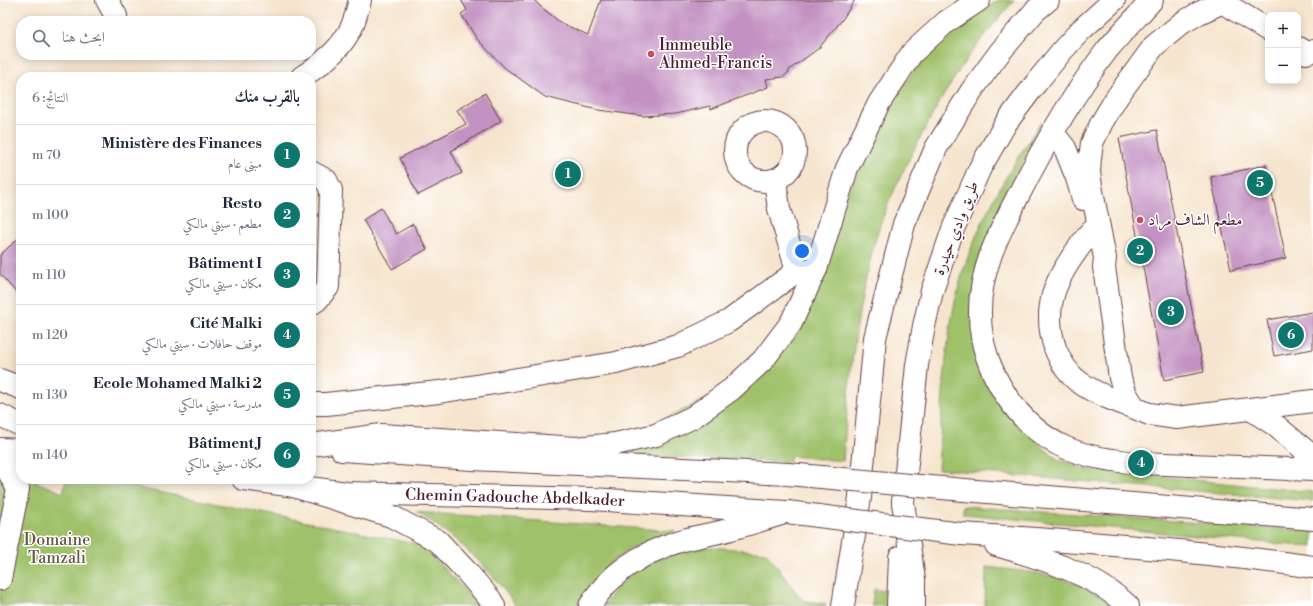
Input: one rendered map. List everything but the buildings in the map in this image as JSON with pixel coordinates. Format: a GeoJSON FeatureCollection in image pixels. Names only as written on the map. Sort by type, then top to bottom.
{"type":"FeatureCollection","features":[{"type":"Feature","properties":{"kind":"main road"},"geometry":{"type":"LineString","coordinates":[[107,0],[116,16]]}},
{"type":"Feature","properties":{"kind":"main road"},"geometry":{"type":"LineString","coordinates":[[309,72],[338,49],[350,32],[360,0]]}},
{"type":"Feature","properties":{"kind":"main road"},"geometry":{"type":"LineString","coordinates":[[316,446],[381,436],[576,448],[615,444],[656,435],[698,413],[732,389],[764,360],[791,323],[806,270],[847,168],[879,103],[912,53],[946,22],[979,0]]}},
{"type":"Feature","properties":{"kind":"main road"},"geometry":{"type":"LineString","coordinates":[[846,606],[860,498],[875,338],[904,224],[936,148],[972,90],[1000,52],[1036,11],[1048,0]]}},
{"type":"Feature","properties":{"kind":"main road","name":"طريق وادي حيدرة"},"geometry":{"type":"LineString","coordinates":[[903,502],[917,365],[924,326],[932,292],[953,229],[980,168],[1006,123],[1061,52],[1085,26],[1114,0]]}},
{"type":"Feature","properties":{"kind":"main road"},"geometry":{"type":"LineString","coordinates":[[1152,0],[1108,49],[1087,77],[1052,132],[1001,228],[986,272],[982,294],[980,314],[982,340],[1000,385],[1014,407],[1027,422],[1041,434],[1058,444],[1093,458],[1141,464],[1309,469],[1306,451],[1280,429],[1252,410]]}},
{"type":"Feature","properties":{"kind":"main road"},"geometry":{"type":"LineString","coordinates":[[1135,408],[1126,394],[1120,378],[1104,267],[1106,258],[1089,172],[1092,143],[1102,122],[1117,97],[1154,46],[1182,23],[1225,1],[1265,28]]}},
{"type":"Feature","properties":{"kind":"main road"},"geometry":{"type":"LineString","coordinates":[[1301,50],[1306,53],[1313,52]]}},
{"type":"Feature","properties":{"kind":"main road"},"geometry":{"type":"LineString","coordinates":[[1052,132],[1065,148],[1077,178],[1099,259],[1104,267]]}},
{"type":"Feature","properties":{"kind":"main road"},"geometry":{"type":"LineString","coordinates":[[316,175],[326,180],[331,190],[328,287],[316,301]]}},
{"type":"Feature","properties":{"kind":"main road"},"geometry":{"type":"LineString","coordinates":[[775,180],[779,209],[806,270]]}},
{"type":"Feature","properties":{"kind":"main road"},"geometry":{"type":"LineString","coordinates":[[1091,231],[1060,277],[1051,298],[1049,319],[1052,339],[1058,355],[1067,370],[1079,382],[1106,397],[1149,414],[1177,418],[1252,410],[1313,401]]}},
{"type":"Feature","properties":{"kind":"main road"},"geometry":{"type":"LineString","coordinates":[[316,404],[439,392],[616,364],[678,346],[728,320],[806,270]]}},
{"type":"Feature","properties":{"kind":"main road"},"geometry":{"type":"LineString","coordinates":[[0,380],[16,386]]}},
{"type":"Feature","properties":{"kind":"main road"},"geometry":{"type":"LineString","coordinates":[[0,415],[16,423]]}},
{"type":"Feature","properties":{"kind":"main road"},"geometry":{"type":"LineString","coordinates":[[316,447],[479,460],[788,474],[1313,519]]}},
{"type":"Feature","properties":{"kind":"main road"},"geometry":{"type":"LineString","coordinates":[[0,449],[16,450]]}},
{"type":"Feature","properties":{"kind":"main road"},"geometry":{"type":"LineString","coordinates":[[0,456],[18,489],[0,579]]}},
{"type":"Feature","properties":{"kind":"main road","name":"Chemin Gadouche Abdelkader"},"geometry":{"type":"LineString","coordinates":[[282,484],[347,492],[592,498],[787,512],[961,534]]}},
{"type":"Feature","properties":{"kind":"main road"},"geometry":{"type":"LineString","coordinates":[[290,485],[391,516],[438,541],[467,572],[490,599],[494,606]]}},
{"type":"Feature","properties":{"kind":"main road"},"geometry":{"type":"LineString","coordinates":[[843,606],[860,498]]}},
{"type":"Feature","properties":{"kind":"main road"},"geometry":{"type":"LineString","coordinates":[[898,606],[903,502]]}},
{"type":"Feature","properties":{"kind":"main road"},"geometry":{"type":"LineString","coordinates":[[903,502],[914,580],[914,606]]}},
{"type":"Feature","properties":{"kind":"main road"},"geometry":{"type":"LineString","coordinates":[[590,606],[602,589],[617,573],[633,561],[659,548],[731,529],[787,512]]}},
{"type":"Feature","properties":{"kind":"main road"},"geometry":{"type":"LineString","coordinates":[[961,534],[1069,540],[1258,559],[1313,567]]}},
{"type":"Feature","properties":{"kind":"main road"},"geometry":{"type":"LineString","coordinates":[[961,534],[1056,564],[1106,589],[1128,606]]}},
{"type":"Feature","properties":{"kind":"green space"},"geometry":{"type":"Polygon","coordinates":[[[999,0],[1014,0],[973,50],[944,94],[909,159],[881,222],[865,281],[855,340],[843,461],[790,456],[789,462],[596,454],[763,370],[872,141],[900,91],[925,57],[942,40],[999,0]]]}},
{"type":"Feature","properties":{"kind":"green space"},"geometry":{"type":"Polygon","coordinates":[[[1042,121],[1019,170],[970,308],[1040,445],[1057,459],[1085,469],[1313,492],[1313,501],[938,469],[947,346],[960,281],[968,256],[989,209],[1014,165],[1042,121]]]}},
{"type":"Feature","properties":{"kind":"green space","name":"Domaine Tamzali"},"geometry":{"type":"Polygon","coordinates":[[[0,467],[16,476],[16,484],[41,484],[63,493],[65,484],[119,484],[421,545],[471,596],[478,606],[0,606],[0,467]]]}},
{"type":"Feature","properties":{"kind":"green space"},"geometry":{"type":"Polygon","coordinates":[[[963,506],[1313,531],[1313,547],[963,514],[963,506]]]}},
{"type":"Feature","properties":{"kind":"green space"},"geometry":{"type":"Polygon","coordinates":[[[416,512],[676,531],[631,549],[606,566],[586,590],[577,606],[516,606],[494,578],[459,542],[416,512]]]}},
{"type":"Feature","properties":{"kind":"green space"},"geometry":{"type":"Polygon","coordinates":[[[712,547],[766,552],[802,600],[826,604],[825,606],[603,606],[614,590],[635,572],[659,559],[685,550],[712,547]]]}},
{"type":"Feature","properties":{"kind":"green space"},"geometry":{"type":"Polygon","coordinates":[[[986,567],[1037,573],[1062,579],[1086,588],[1116,606],[984,606],[986,567]]]}},
{"type":"Feature","properties":{"kind":"green space"},"geometry":{"type":"Polygon","coordinates":[[[874,589],[890,592],[889,606],[872,606],[874,589]]]}},
{"type":"Feature","properties":{"kind":"place","name":"Immeuble Ahmed-Francis"},"geometry":{"type":"Point","coordinates":[651,54]}},
{"type":"Feature","properties":{"kind":"place","name":"Ministère des Finances"},"geometry":{"type":"Point","coordinates":[568,174]}},
{"type":"Feature","properties":{"kind":"place","name":"Ecole Mohamed Malki 2"},"geometry":{"type":"Point","coordinates":[1260,183]}},
{"type":"Feature","properties":{"kind":"place","name":"مطعم الشاف مراد"},"geometry":{"type":"Point","coordinates":[1140,220]}},
{"type":"Feature","properties":{"kind":"place","name":"Resto"},"geometry":{"type":"Point","coordinates":[1140,251]}},
{"type":"Feature","properties":{"kind":"place","name":"Bâtiment I"},"geometry":{"type":"Point","coordinates":[1171,312]}},
{"type":"Feature","properties":{"kind":"place","name":"Bâtiment J"},"geometry":{"type":"Point","coordinates":[1291,335]}},
{"type":"Feature","properties":{"kind":"place","name":"Cité Malki"},"geometry":{"type":"Point","coordinates":[1141,463]}}]}
